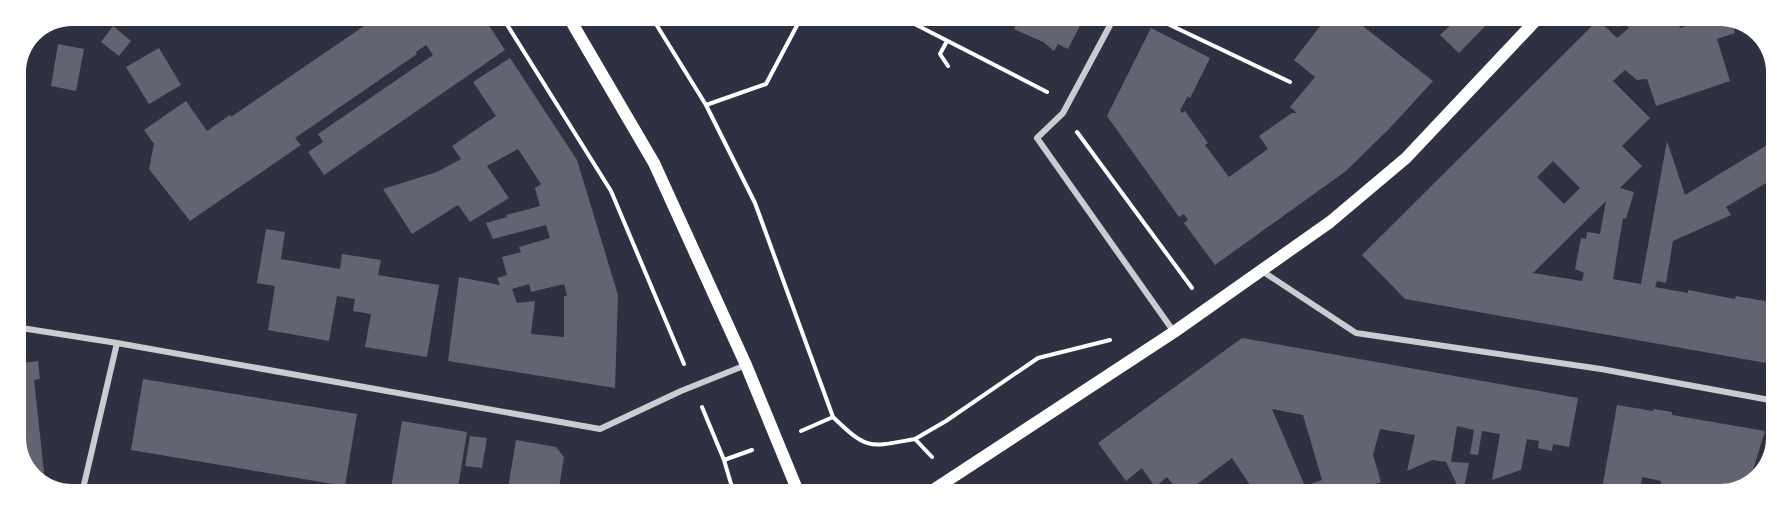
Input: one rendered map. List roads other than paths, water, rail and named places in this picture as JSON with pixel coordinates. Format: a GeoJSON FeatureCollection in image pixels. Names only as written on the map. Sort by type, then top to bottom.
{"type":"FeatureCollection","features":[{"type":"Feature","properties":{"kind":"main road"},"geometry":{"type":"LineString","coordinates":[[574,26],[654,163],[746,365],[795,484]]}},
{"type":"Feature","properties":{"kind":"main road"},"geometry":{"type":"LineString","coordinates":[[942,484],[1174,333],[1330,222],[1406,158],[1531,26]]}},
{"type":"Feature","properties":{"kind":"street"},"geometry":{"type":"LineString","coordinates":[[1110,26],[1063,113],[1037,138],[1174,333]]}},
{"type":"Feature","properties":{"kind":"street"},"geometry":{"type":"LineString","coordinates":[[1261,271],[1356,333],[1601,369],[1766,399]]}},
{"type":"Feature","properties":{"kind":"street"},"geometry":{"type":"LineString","coordinates":[[26,329],[600,429],[746,365]]}},
{"type":"Feature","properties":{"kind":"street"},"geometry":{"type":"LineString","coordinates":[[84,484],[117,343]]}}]}
